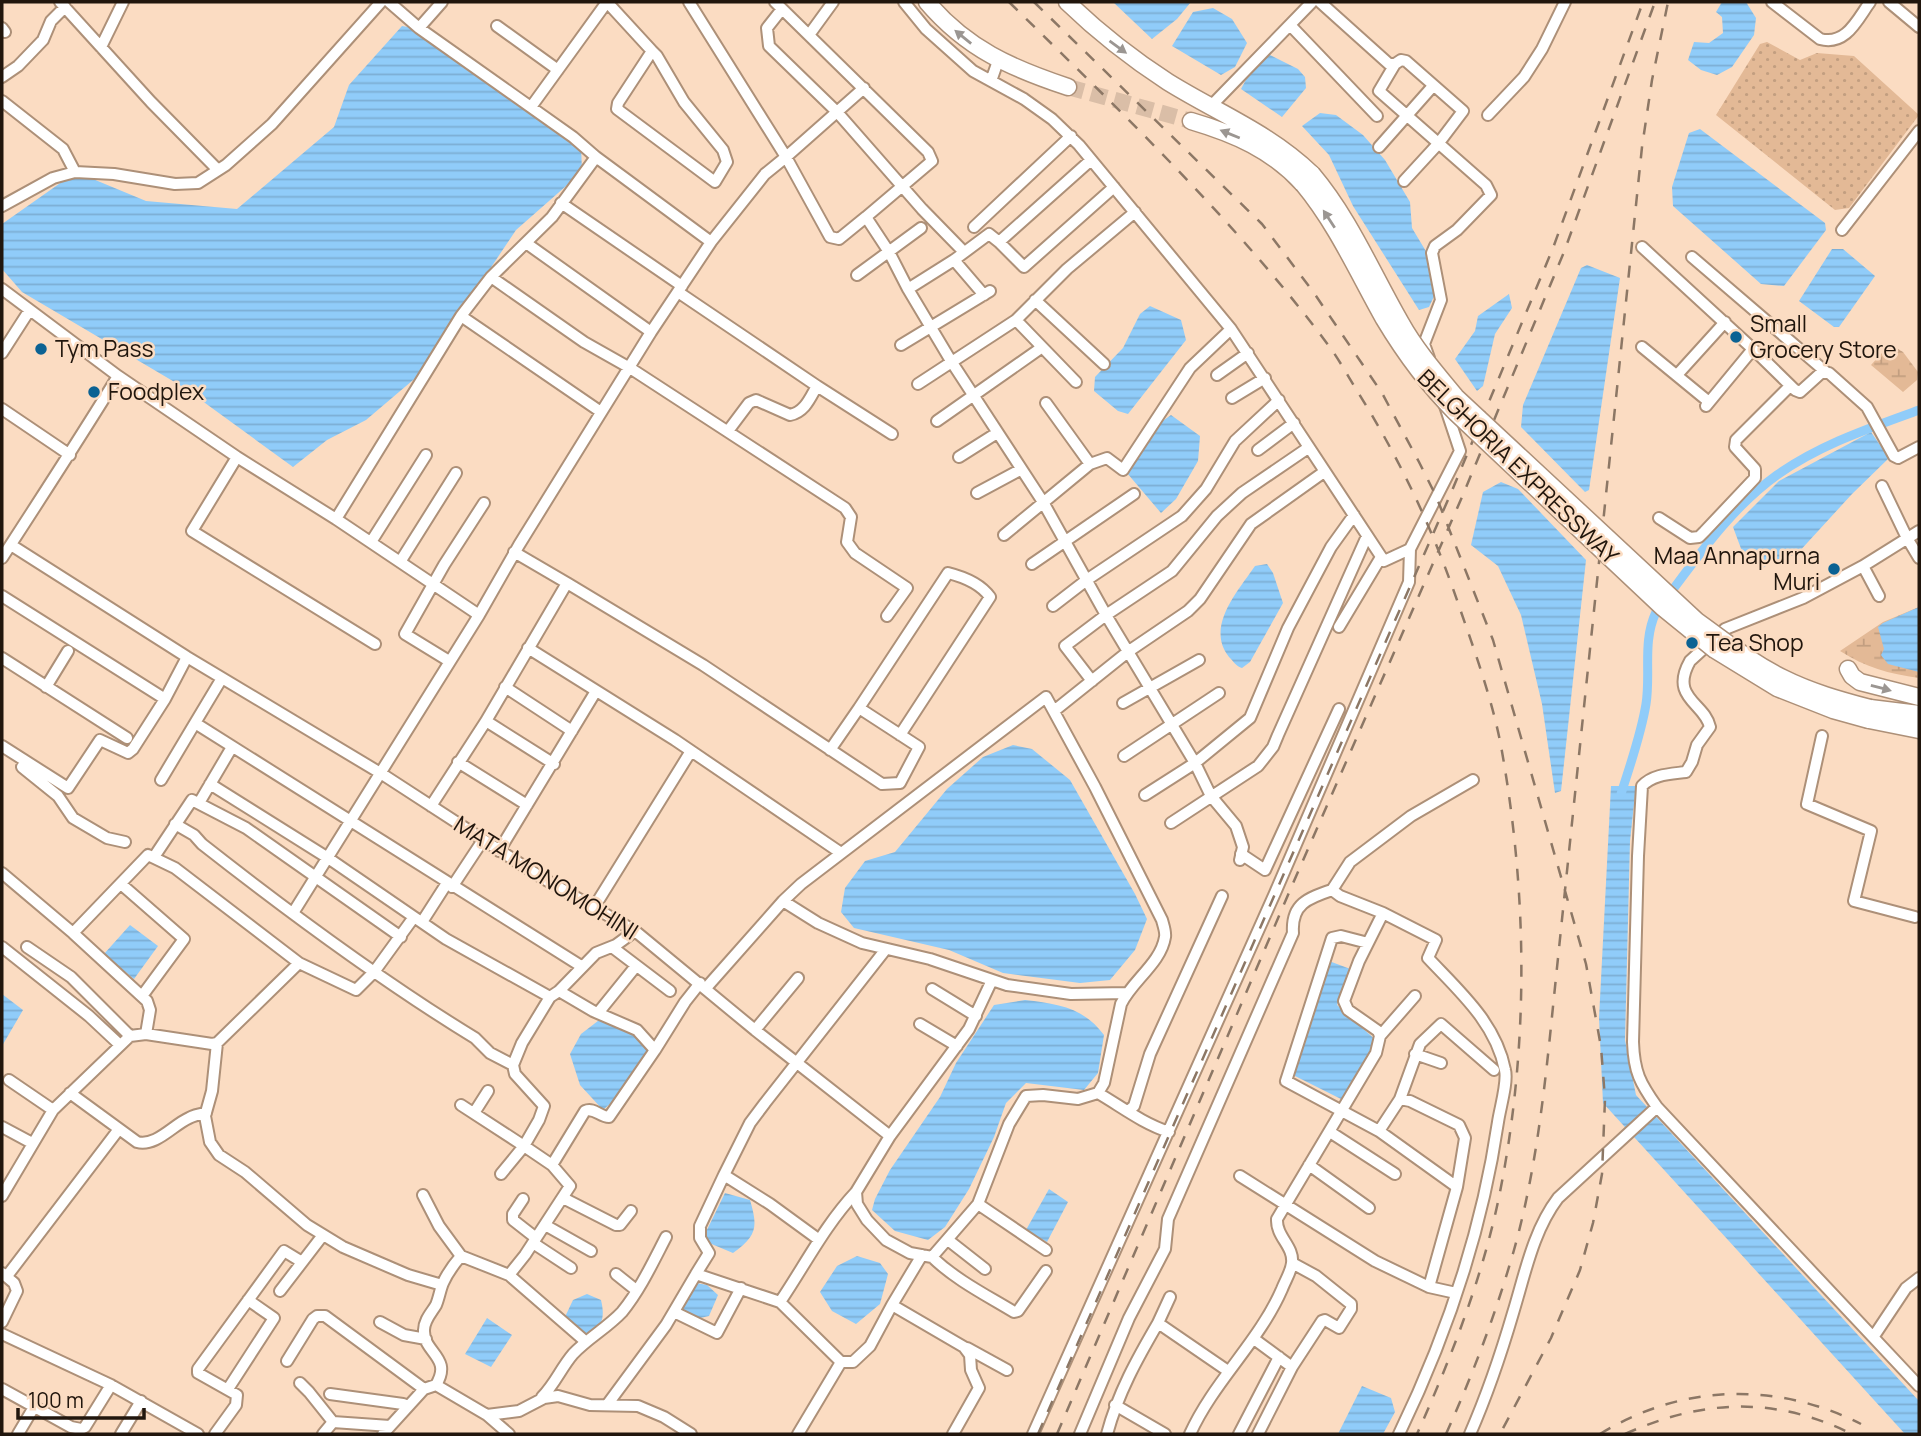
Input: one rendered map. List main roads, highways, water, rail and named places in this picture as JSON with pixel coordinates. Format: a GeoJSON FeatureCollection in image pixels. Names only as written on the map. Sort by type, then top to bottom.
{"type":"FeatureCollection","features":[{"type":"Feature","properties":{"kind":"highway"},"geometry":{"type":"LineString","coordinates":[[928,2],[965,40],[998,61],[1068,88]]}},
{"type":"Feature","properties":{"kind":"highway","name":"BELGHORIA EXPRESSWAY"},"geometry":{"type":"LineString","coordinates":[[1068,2],[1117,46],[1169,82],[1263,134],[1308,179],[1403,349],[1438,395],[1662,607],[1715,650],[1777,688],[1823,706],[1869,714],[1919,730]]}},
{"type":"Feature","properties":{"kind":"highway","name":"BELGHORIA EXPRESSWAY"},"geometry":{"type":"LineString","coordinates":[[1191,121],[1217,128],[1259,147],[1290,170],[1308,179]]}},
{"type":"Feature","properties":{"kind":"highway"},"geometry":{"type":"LineString","coordinates":[[1848,670],[1860,682],[1919,696]]}},
{"type":"Feature","properties":{"kind":"highway","name":"BELGHORIA EXPRESSWAY"},"geometry":{"type":"LineString","coordinates":[[1869,714],[1919,714]]}},
{"type":"Feature","properties":{"kind":"water"},"geometry":{"type":"Polygon","coordinates":[[[1113,2],[1191,2],[1177,19],[1152,39],[1113,2]]]}},
{"type":"Feature","properties":{"kind":"water"},"geometry":{"type":"Polygon","coordinates":[[[1722,2],[1746,2],[1756,18],[1754,35],[1732,67],[1717,75],[1701,70],[1688,60],[1694,42],[1709,43],[1723,33],[1722,17],[1716,12],[1722,2]]]}},
{"type":"Feature","properties":{"kind":"water"},"geometry":{"type":"Polygon","coordinates":[[[1213,8],[1232,19],[1247,43],[1235,67],[1221,75],[1172,46],[1193,12],[1213,8]]]}},
{"type":"Feature","properties":{"kind":"water"},"geometry":{"type":"Polygon","coordinates":[[[402,26],[425,30],[499,81],[541,121],[581,145],[582,172],[516,230],[419,375],[366,420],[327,440],[293,467],[183,387],[22,292],[2,269],[2,224],[76,172],[146,201],[237,209],[334,127],[349,85],[402,26]]]}},
{"type":"Feature","properties":{"kind":"water"},"geometry":{"type":"Polygon","coordinates":[[[1268,54],[1298,69],[1305,77],[1306,88],[1282,117],[1241,89],[1258,57],[1268,54]]]}},
{"type":"Feature","properties":{"kind":"water"},"geometry":{"type":"Polygon","coordinates":[[[1320,113],[1336,115],[1363,135],[1385,160],[1410,202],[1412,228],[1427,253],[1438,288],[1429,307],[1419,310],[1353,206],[1329,155],[1302,126],[1320,113]]]}},
{"type":"Feature","properties":{"kind":"water"},"geometry":{"type":"Polygon","coordinates":[[[1700,129],[1825,223],[1826,230],[1784,286],[1761,284],[1673,206],[1672,187],[1689,133],[1700,129]]]}},
{"type":"Feature","properties":{"kind":"water"},"geometry":{"type":"Polygon","coordinates":[[[1832,249],[1843,249],[1875,276],[1839,327],[1834,327],[1799,301],[1832,249]]]}},
{"type":"Feature","properties":{"kind":"water"},"geometry":{"type":"Polygon","coordinates":[[[1587,265],[1620,278],[1589,490],[1585,492],[1521,427],[1523,405],[1581,268],[1587,265]]]}},
{"type":"Feature","properties":{"kind":"water"},"geometry":{"type":"Polygon","coordinates":[[[1509,294],[1512,308],[1495,334],[1483,386],[1477,391],[1455,359],[1475,331],[1478,316],[1509,294]]]}},
{"type":"Feature","properties":{"kind":"water"},"geometry":{"type":"Polygon","coordinates":[[[1150,306],[1181,320],[1186,340],[1128,414],[1118,411],[1094,391],[1095,377],[1123,348],[1140,314],[1150,306]]]}},
{"type":"Feature","properties":{"kind":"water"},"geometry":{"type":"Polygon","coordinates":[[[1171,415],[1200,436],[1198,461],[1176,499],[1161,513],[1127,473],[1157,425],[1171,415]]]}},
{"type":"Feature","properties":{"kind":"water"},"geometry":{"type":"Polygon","coordinates":[[[1871,432],[1889,458],[1797,554],[1775,560],[1763,568],[1746,562],[1733,527],[1779,481],[1871,432]]]}},
{"type":"Feature","properties":{"kind":"water"},"geometry":{"type":"Polygon","coordinates":[[[1501,482],[1518,489],[1586,560],[1561,791],[1555,793],[1542,704],[1521,615],[1498,566],[1471,545],[1483,492],[1501,482]]]}},
{"type":"Feature","properties":{"kind":"water"},"geometry":{"type":"Polygon","coordinates":[[[1267,564],[1273,573],[1283,603],[1250,662],[1242,668],[1229,657],[1223,646],[1222,622],[1233,598],[1255,566],[1267,564]]]}},
{"type":"Feature","properties":{"kind":"water"},"geometry":{"type":"Polygon","coordinates":[[[1919,607],[1919,672],[1888,664],[1881,655],[1884,649],[1878,627],[1919,607]]]}},
{"type":"Feature","properties":{"kind":"water"},"geometry":{"type":"Polygon","coordinates":[[[1013,745],[1032,749],[1070,780],[1147,919],[1135,950],[1110,980],[1080,983],[1003,973],[949,950],[854,928],[841,912],[845,888],[865,861],[895,852],[947,789],[983,757],[1013,745]]]}},
{"type":"Feature","properties":{"kind":"water"},"geometry":{"type":"Polygon","coordinates":[[[1611,786],[1636,786],[1630,841],[1625,1040],[1636,1095],[1919,1401],[1919,1434],[1905,1434],[1603,1103],[1599,1018],[1611,786]]]}},
{"type":"Feature","properties":{"kind":"water"},"geometry":{"type":"Polygon","coordinates":[[[130,925],[158,946],[134,979],[104,954],[130,925]]]}},
{"type":"Feature","properties":{"kind":"water"},"geometry":{"type":"Polygon","coordinates":[[[1329,961],[1353,970],[1337,1005],[1379,1043],[1349,1103],[1291,1074],[1329,961]]]}},
{"type":"Feature","properties":{"kind":"water"},"geometry":{"type":"Polygon","coordinates":[[[2,994],[23,1010],[2,1046],[2,994]]]}},
{"type":"Feature","properties":{"kind":"water"},"geometry":{"type":"Polygon","coordinates":[[[1025,1000],[1069,1008],[1096,1026],[1104,1035],[1098,1073],[1084,1090],[1026,1083],[1006,1103],[994,1137],[969,1189],[945,1227],[928,1240],[895,1231],[872,1210],[890,1170],[940,1097],[956,1063],[994,1005],[1025,1000]]]}},
{"type":"Feature","properties":{"kind":"water"},"geometry":{"type":"Polygon","coordinates":[[[607,1014],[630,1022],[656,1054],[636,1081],[603,1110],[580,1085],[570,1054],[581,1034],[607,1014]]]}},
{"type":"Feature","properties":{"kind":"water"},"geometry":{"type":"Polygon","coordinates":[[[1049,1189],[1068,1202],[1047,1242],[1026,1230],[1049,1189]]]}},
{"type":"Feature","properties":{"kind":"water"},"geometry":{"type":"Polygon","coordinates":[[[725,1193],[750,1200],[754,1217],[751,1236],[733,1253],[702,1240],[725,1193]]]}},
{"type":"Feature","properties":{"kind":"water"},"geometry":{"type":"Polygon","coordinates":[[[857,1256],[880,1263],[888,1274],[880,1304],[856,1324],[832,1311],[820,1292],[837,1266],[857,1256]]]}},
{"type":"Feature","properties":{"kind":"water"},"geometry":{"type":"Polygon","coordinates":[[[691,1282],[707,1285],[718,1295],[709,1316],[700,1318],[680,1308],[691,1282]]]}},
{"type":"Feature","properties":{"kind":"water"},"geometry":{"type":"Polygon","coordinates":[[[587,1294],[601,1300],[603,1311],[600,1325],[588,1337],[564,1319],[573,1300],[587,1294]]]}},
{"type":"Feature","properties":{"kind":"water"},"geometry":{"type":"Polygon","coordinates":[[[487,1318],[512,1335],[491,1367],[465,1354],[487,1318]]]}},
{"type":"Feature","properties":{"kind":"water"},"geometry":{"type":"Polygon","coordinates":[[[1362,1386],[1391,1398],[1395,1412],[1383,1434],[1338,1434],[1362,1386]]]}},
{"type":"Feature","properties":{"kind":"waterway"},"geometry":{"type":"LineString","coordinates":[[1621,794],[1646,704],[1648,646],[1652,623],[1656,612],[1697,557],[1742,505],[1777,475],[1828,446],[1919,410]]}},
{"type":"Feature","properties":{"kind":"tunnel"},"geometry":{"type":"LineString","coordinates":[[1068,87],[1191,121]]}},
{"type":"Feature","properties":{"kind":"railway"},"geometry":{"type":"LineString","coordinates":[[1009,2],[1135,126],[1216,211],[1293,300],[1333,352],[1389,445],[1415,497],[1449,578],[1488,693],[1501,746],[1516,859],[1521,972],[1516,1085],[1499,1197],[1484,1258],[1442,1376],[1417,1434]]}},
{"type":"Feature","properties":{"kind":"railway"},"geometry":{"type":"LineString","coordinates":[[1034,2],[1262,224],[1314,293],[1382,393],[1419,462],[1436,496],[1493,640],[1586,964],[1601,1047],[1605,1099],[1602,1174],[1593,1223],[1580,1270],[1551,1338],[1500,1434]]}},
{"type":"Feature","properties":{"kind":"railway"},"geometry":{"type":"LineString","coordinates":[[1038,1434],[1451,493],[1553,248],[1643,2]]}},
{"type":"Feature","properties":{"kind":"railway"},"geometry":{"type":"LineString","coordinates":[[1057,1434],[1462,497],[1564,252],[1655,2]]}},
{"type":"Feature","properties":{"kind":"railway"},"geometry":{"type":"LineString","coordinates":[[1446,1434],[1483,1343],[1507,1274],[1535,1152],[1548,1053],[1642,147],[1668,2]]}},
{"type":"Feature","properties":{"kind":"railway"},"geometry":{"type":"LineString","coordinates":[[1600,1434],[1631,1417],[1663,1405],[1729,1394],[1796,1400],[1861,1424]]}},
{"type":"Feature","properties":{"kind":"railway"},"geometry":{"type":"LineString","coordinates":[[1625,1434],[1683,1414],[1739,1407],[1795,1413],[1852,1434]]}},
{"type":"Feature","properties":{"kind":"place","name":"Small Grocery Store"},"geometry":{"type":"Point","coordinates":[1736,337]}},
{"type":"Feature","properties":{"kind":"place","name":"Tym Pass"},"geometry":{"type":"Point","coordinates":[41,349]}},
{"type":"Feature","properties":{"kind":"place","name":"Foodplex"},"geometry":{"type":"Point","coordinates":[94,392]}},
{"type":"Feature","properties":{"kind":"place","name":"Maa Annapurna Muri"},"geometry":{"type":"Point","coordinates":[1834,569]}},
{"type":"Feature","properties":{"kind":"place","name":"Tea Shop"},"geometry":{"type":"Point","coordinates":[1692,643]}}]}
